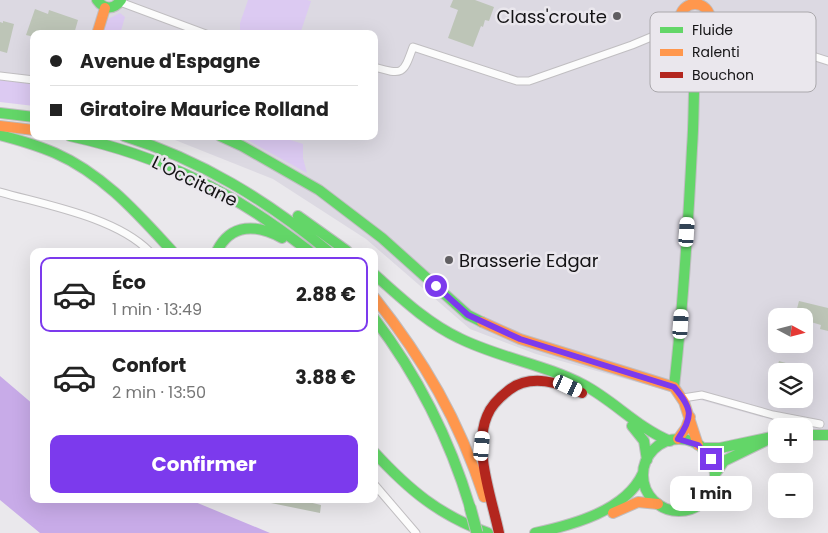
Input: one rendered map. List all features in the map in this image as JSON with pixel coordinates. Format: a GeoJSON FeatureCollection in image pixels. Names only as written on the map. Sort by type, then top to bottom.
{"type":"FeatureCollection","features":[{"type":"Feature","properties":{"kind":"main road"},"geometry":{"type":"LineString","coordinates":[[97,30],[101,4],[114,8],[120,1]]}},
{"type":"Feature","properties":{"kind":"main road"},"geometry":{"type":"LineString","coordinates":[[688,3],[707,10],[707,12]]}},
{"type":"Feature","properties":{"kind":"main road"},"geometry":{"type":"LineString","coordinates":[[674,387],[680,335],[694,92]]}},
{"type":"Feature","properties":{"kind":"main road"},"geometry":{"type":"LineString","coordinates":[[0,113],[30,117]]}},
{"type":"Feature","properties":{"kind":"main road"},"geometry":{"type":"LineString","coordinates":[[0,126],[30,130]]}},
{"type":"Feature","properties":{"kind":"main road"},"geometry":{"type":"LineString","coordinates":[[0,135],[35,144],[93,173],[124,198],[169,248]]}},
{"type":"Feature","properties":{"kind":"main road","name":"L'Occitane"},"geometry":{"type":"LineString","coordinates":[[86,140],[118,148],[180,170],[266,218],[305,248]]}},
{"type":"Feature","properties":{"kind":"main road","name":"L'Occitane"},"geometry":{"type":"LineString","coordinates":[[136,140],[170,152],[225,178],[265,202],[324,248]]}},
{"type":"Feature","properties":{"kind":"main road"},"geometry":{"type":"LineString","coordinates":[[229,140],[319,190],[382,238],[468,315],[520,339],[674,387],[683,398],[700,446],[711,459],[715,474],[714,484],[710,493],[696,507],[680,511],[671,510],[658,504],[638,502],[568,533]]}},
{"type":"Feature","properties":{"kind":"main road"},"geometry":{"type":"LineString","coordinates":[[225,178],[275,200],[342,248]]}},
{"type":"Feature","properties":{"kind":"main road"},"geometry":{"type":"LineString","coordinates":[[219,248],[227,237],[232,234],[248,228],[258,227],[277,234],[294,248]]}},
{"type":"Feature","properties":{"kind":"main road"},"geometry":{"type":"LineString","coordinates":[[378,278],[407,303],[446,331],[487,349],[569,377],[602,396],[648,430],[674,440],[716,450],[753,438],[768,437]]}},
{"type":"Feature","properties":{"kind":"main road"},"geometry":{"type":"LineString","coordinates":[[378,302],[416,350],[442,393],[463,440],[499,533]]}},
{"type":"Feature","properties":{"kind":"main road"},"geometry":{"type":"LineString","coordinates":[[378,323],[404,359],[424,392],[453,455],[477,533]]}},
{"type":"Feature","properties":{"kind":"main road"},"geometry":{"type":"LineString","coordinates":[[494,533],[482,446],[483,425],[489,409],[503,392],[520,384],[541,380],[554,382],[584,394],[637,429],[645,441],[647,460],[644,473],[645,487],[658,504]]}},
{"type":"Feature","properties":{"kind":"main road"},"geometry":{"type":"LineString","coordinates":[[647,460],[656,448],[674,440],[686,428],[690,417]]}},
{"type":"Feature","properties":{"kind":"main road"},"geometry":{"type":"LineString","coordinates":[[813,435],[828,435]]}},
{"type":"Feature","properties":{"kind":"main road"},"geometry":{"type":"LineString","coordinates":[[715,474],[724,461],[768,441]]}},
{"type":"Feature","properties":{"kind":"main road"},"geometry":{"type":"LineString","coordinates":[[378,456],[398,478],[440,513],[464,525],[488,533]]}},
{"type":"Feature","properties":{"kind":"main road"},"geometry":{"type":"LineString","coordinates":[[378,467],[416,504],[438,519],[467,533]]}},
{"type":"Feature","properties":{"kind":"main road"},"geometry":{"type":"LineString","coordinates":[[535,533],[564,526],[614,503],[632,491],[644,473]]}},
{"type":"Feature","properties":{"kind":"street"},"geometry":{"type":"LineString","coordinates":[[120,1],[196,30]]}},
{"type":"Feature","properties":{"kind":"street"},"geometry":{"type":"LineString","coordinates":[[378,68],[399,72],[406,67],[413,47],[518,81],[529,81],[650,38]]}},
{"type":"Feature","properties":{"kind":"street"},"geometry":{"type":"LineString","coordinates":[[816,57],[828,61]]}},
{"type":"Feature","properties":{"kind":"street"},"geometry":{"type":"LineString","coordinates":[[0,76],[30,80]]}},
{"type":"Feature","properties":{"kind":"street"},"geometry":{"type":"LineString","coordinates":[[0,192],[122,230],[145,248]]}},
{"type":"Feature","properties":{"kind":"street"},"geometry":{"type":"LineString","coordinates":[[683,398],[702,396],[773,415],[820,424]]}},
{"type":"Feature","properties":{"kind":"street"},"geometry":{"type":"LineString","coordinates":[[378,489],[416,533]]}},
{"type":"Feature","properties":{"kind":"shaded area"},"geometry":{"type":"Polygon","coordinates":[[[0,0],[828,0],[828,437],[813,432],[813,418],[768,419],[536,354],[470,329],[378,248],[273,179],[175,140],[378,140],[378,30],[30,30],[30,96],[0,92],[0,0]]]}},
{"type":"Feature","properties":{"kind":"shaded area"},"geometry":{"type":"Polygon","coordinates":[[[248,0],[311,1],[301,30],[240,30],[240,23],[248,0]]]}},
{"type":"Feature","properties":{"kind":"shaded area"},"geometry":{"type":"Polygon","coordinates":[[[120,13],[125,17],[121,30],[103,30],[106,20],[120,13]]]}},
{"type":"Feature","properties":{"kind":"shaded area"},"geometry":{"type":"Polygon","coordinates":[[[0,76],[30,80],[30,106],[0,102],[0,76]]]}},
{"type":"Feature","properties":{"kind":"shaded area"},"geometry":{"type":"Polygon","coordinates":[[[247,140],[290,140],[303,144],[303,158],[307,173],[247,140]]]}},
{"type":"Feature","properties":{"kind":"shaded area"},"geometry":{"type":"Polygon","coordinates":[[[0,376],[30,402],[30,503],[198,503],[270,533],[40,533],[0,500],[0,376]]]}},
{"type":"Feature","properties":{"kind":"building"},"geometry":{"type":"Polygon","coordinates":[[[453,0],[475,0],[494,7],[489,21],[485,20],[483,27],[481,26],[473,47],[448,38],[458,10],[450,7],[453,0]]]}},
{"type":"Feature","properties":{"kind":"building"},"geometry":{"type":"Polygon","coordinates":[[[35,9],[48,14],[49,10],[78,20],[75,30],[30,30],[30,36],[26,35],[35,9]]]}},
{"type":"Feature","properties":{"kind":"building"},"geometry":{"type":"Polygon","coordinates":[[[3,21],[14,24],[7,53],[0,51],[0,22],[3,23],[3,21]]]}},
{"type":"Feature","properties":{"kind":"building"},"geometry":{"type":"Polygon","coordinates":[[[799,301],[828,308],[828,331],[820,329],[821,325],[813,323],[813,308],[797,308],[799,301]]]}},
{"type":"Feature","properties":{"kind":"building"},"geometry":{"type":"Polygon","coordinates":[[[271,503],[313,503],[321,505],[320,513],[271,503]]]}},
{"type":"Feature","properties":{"kind":"traffic: fast"},"geometry":{"type":"LineString","coordinates":[[97,0],[103,6],[109,8],[115,6],[121,0]]}},
{"type":"Feature","properties":{"kind":"traffic: fast"},"geometry":{"type":"LineString","coordinates":[[674,387],[685,268],[694,92]]}},
{"type":"Feature","properties":{"kind":"traffic: fast"},"geometry":{"type":"LineString","coordinates":[[0,113],[30,117]]}},
{"type":"Feature","properties":{"kind":"traffic: fast"},"geometry":{"type":"LineString","coordinates":[[0,135],[48,150],[89,172],[118,196],[169,248]]}},
{"type":"Feature","properties":{"kind":"traffic: fast"},"geometry":{"type":"LineString","coordinates":[[87,140],[136,154],[196,179],[253,211],[305,248]]}},
{"type":"Feature","properties":{"kind":"traffic: fast"},"geometry":{"type":"LineString","coordinates":[[135,140],[180,157],[232,183],[281,215],[324,248]]}},
{"type":"Feature","properties":{"kind":"traffic: fast"},"geometry":{"type":"LineString","coordinates":[[229,140],[319,190],[382,238],[468,315],[482,322]]}},
{"type":"Feature","properties":{"kind":"traffic: fast"},"geometry":{"type":"LineString","coordinates":[[298,216],[343,248]]}},
{"type":"Feature","properties":{"kind":"traffic: fast"},"geometry":{"type":"LineString","coordinates":[[219,248],[230,235],[245,229],[263,230],[282,238]]}},
{"type":"Feature","properties":{"kind":"traffic: fast"},"geometry":{"type":"LineString","coordinates":[[378,278],[414,309],[447,332],[474,345],[553,372],[584,385],[647,429],[670,441]]}},
{"type":"Feature","properties":{"kind":"traffic: fast"},"geometry":{"type":"LineString","coordinates":[[378,324],[405,362],[431,408],[462,481],[470,507]]}},
{"type":"Feature","properties":{"kind":"traffic: fast"},"geometry":{"type":"LineString","coordinates":[[632,426],[644,441],[647,460]]}},
{"type":"Feature","properties":{"kind":"traffic: fast"},"geometry":{"type":"LineString","coordinates":[[813,435],[828,435]]}},
{"type":"Feature","properties":{"kind":"traffic: fast"},"geometry":{"type":"LineString","coordinates":[[702,448],[720,448],[768,438]]}},
{"type":"Feature","properties":{"kind":"traffic: fast"},"geometry":{"type":"LineString","coordinates":[[679,439],[699,445],[709,455],[715,475],[709,495],[699,505],[679,511],[659,505],[649,495],[643,475],[649,455],[659,445],[679,439]]}},
{"type":"Feature","properties":{"kind":"traffic: fast"},"geometry":{"type":"LineString","coordinates":[[715,474],[724,461],[765,441]]}},
{"type":"Feature","properties":{"kind":"traffic: fast"},"geometry":{"type":"LineString","coordinates":[[378,456],[426,500],[454,518],[488,533]]}},
{"type":"Feature","properties":{"kind":"traffic: fast"},"geometry":{"type":"LineString","coordinates":[[535,533],[581,521],[611,507],[635,486],[643,473]]}},
{"type":"Feature","properties":{"kind":"traffic: fast"},"geometry":{"type":"LineString","coordinates":[[470,507],[477,533]]}},
{"type":"Feature","properties":{"kind":"traffic: slow"},"geometry":{"type":"LineString","coordinates":[[682,12],[689,5],[695,4],[701,5],[708,12]]}},
{"type":"Feature","properties":{"kind":"traffic: slow"},"geometry":{"type":"LineString","coordinates":[[98,30],[105,8]]}},
{"type":"Feature","properties":{"kind":"traffic: slow"},"geometry":{"type":"LineString","coordinates":[[0,126],[30,130]]}},
{"type":"Feature","properties":{"kind":"traffic: slow"},"geometry":{"type":"LineString","coordinates":[[378,302],[409,344],[438,392],[463,442],[484,497]]}},
{"type":"Feature","properties":{"kind":"traffic: slow"},"geometry":{"type":"LineString","coordinates":[[482,322],[520,339],[674,387],[684,402],[698,445]]}},
{"type":"Feature","properties":{"kind":"traffic: slow"},"geometry":{"type":"LineString","coordinates":[[678,439],[686,428],[690,417]]}},
{"type":"Feature","properties":{"kind":"traffic: slow"},"geometry":{"type":"LineString","coordinates":[[613,513],[638,502],[658,504]]}},
{"type":"Feature","properties":{"kind":"traffic: jam"},"geometry":{"type":"LineString","coordinates":[[499,533],[488,490],[483,459],[483,429],[491,408],[509,390],[527,382],[546,381],[582,393]]}},
{"type":"Feature","properties":{"kind":"place","name":"Class'croute"},"geometry":{"type":"Point","coordinates":[617,16]}},
{"type":"Feature","properties":{"kind":"place","name":"Brasserie Edgar"},"geometry":{"type":"Point","coordinates":[449,260]}},
{"type":"Feature","properties":{"kind":"route"},"geometry":{"type":"LineString","coordinates":[[436,286],[468,315],[520,339],[674,387],[683,398],[690,417],[686,428],[678,439],[698,445],[711,459]]}}]}
